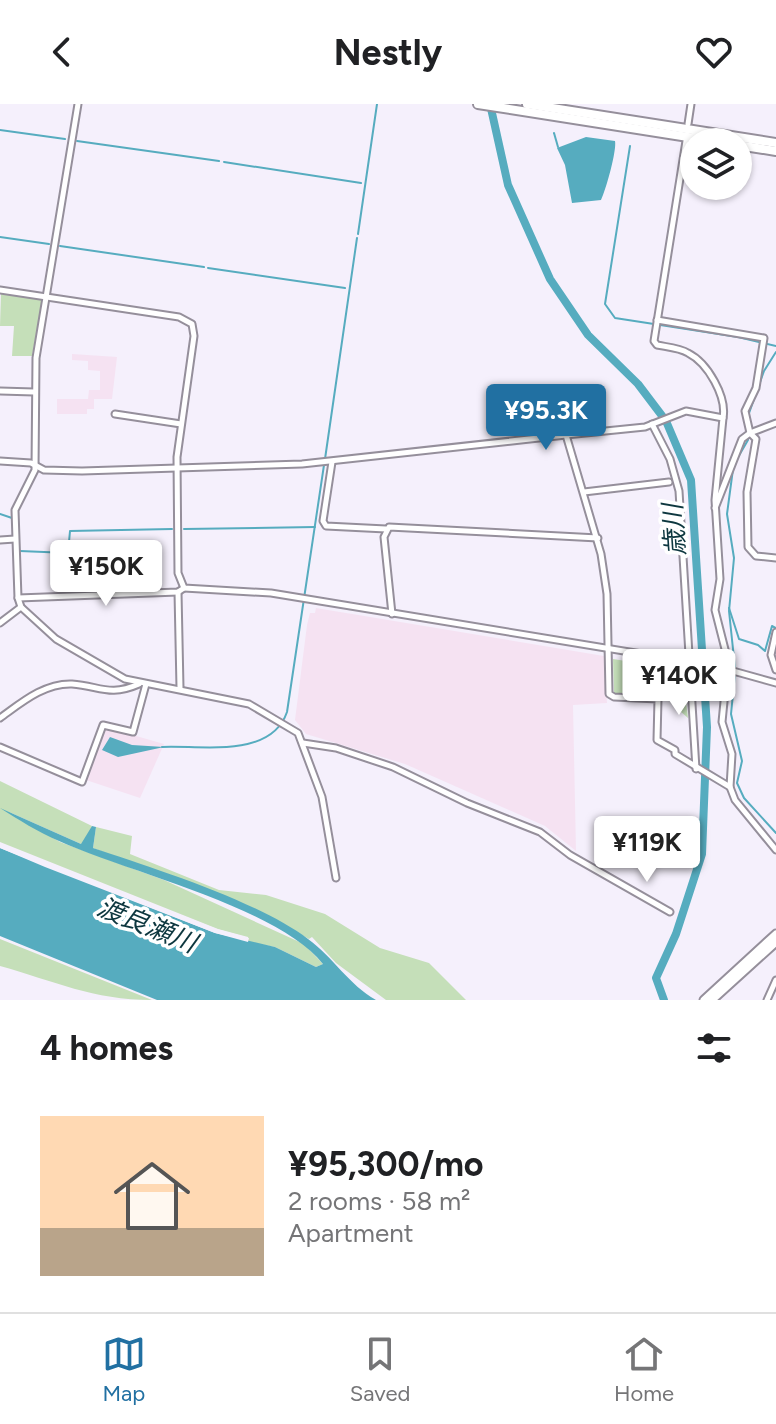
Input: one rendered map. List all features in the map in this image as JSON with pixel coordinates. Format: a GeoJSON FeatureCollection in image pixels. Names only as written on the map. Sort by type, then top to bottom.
{"type":"FeatureCollection","features":[{"type":"Feature","properties":{"kind":"highway"},"geometry":{"type":"LineString","coordinates":[[478,104],[543,110],[776,143]]}},
{"type":"Feature","properties":{"kind":"highway"},"geometry":{"type":"LineString","coordinates":[[527,104],[543,110],[680,135]]}},
{"type":"Feature","properties":{"kind":"highway"},"geometry":{"type":"LineString","coordinates":[[752,147],[776,151]]}},
{"type":"Feature","properties":{"kind":"main road"},"geometry":{"type":"LineString","coordinates":[[704,1000],[776,934]]}},
{"type":"Feature","properties":{"kind":"main road"},"geometry":{"type":"LineString","coordinates":[[712,1000],[776,942]]}},
{"type":"Feature","properties":{"kind":"street"},"geometry":{"type":"LineString","coordinates":[[78,104],[34,392],[38,434],[35,465],[15,510],[18,598],[21,607],[56,639],[125,679],[249,704],[283,722],[303,743],[324,805],[336,878]]}},
{"type":"Feature","properties":{"kind":"street"},"geometry":{"type":"LineString","coordinates":[[688,124],[691,104]]}},
{"type":"Feature","properties":{"kind":"street"},"geometry":{"type":"LineString","coordinates":[[680,178],[654,341],[657,345],[685,351],[697,360],[723,396],[715,508],[720,579],[715,610],[727,668],[722,722],[732,754],[730,787],[735,800],[776,850]]}},
{"type":"Feature","properties":{"kind":"street"},"geometry":{"type":"LineString","coordinates":[[0,290],[179,317],[192,324],[194,336],[177,468],[180,688]]}},
{"type":"Feature","properties":{"kind":"street"},"geometry":{"type":"LineString","coordinates":[[657,320],[764,338],[756,388],[745,411],[748,434],[715,508]]}},
{"type":"Feature","properties":{"kind":"street"},"geometry":{"type":"LineString","coordinates":[[0,391],[34,392]]}},
{"type":"Feature","properties":{"kind":"street"},"geometry":{"type":"LineString","coordinates":[[0,461],[35,465],[44,470],[82,471],[327,462],[655,423],[677,413],[691,411],[723,418]]}},
{"type":"Feature","properties":{"kind":"street"},"geometry":{"type":"LineString","coordinates":[[115,414],[181,424]]}},
{"type":"Feature","properties":{"kind":"street"},"geometry":{"type":"LineString","coordinates":[[655,423],[677,482],[697,771]]}},
{"type":"Feature","properties":{"kind":"street"},"geometry":{"type":"LineString","coordinates":[[748,434],[776,423]]}},
{"type":"Feature","properties":{"kind":"street"},"geometry":{"type":"LineString","coordinates":[[748,434],[756,439],[747,492],[748,547],[756,556],[776,558]]}},
{"type":"Feature","properties":{"kind":"street"},"geometry":{"type":"LineString","coordinates":[[566,435],[598,538],[607,594],[610,696],[658,699],[657,740],[675,750],[675,754],[697,771],[730,787]]}},
{"type":"Feature","properties":{"kind":"street"},"geometry":{"type":"LineString","coordinates":[[327,462],[323,521],[326,526],[598,538]]}},
{"type":"Feature","properties":{"kind":"street"},"geometry":{"type":"LineString","coordinates":[[584,492],[669,482]]}},
{"type":"Feature","properties":{"kind":"street"},"geometry":{"type":"LineString","coordinates":[[386,529],[392,614]]}},
{"type":"Feature","properties":{"kind":"street"},"geometry":{"type":"LineString","coordinates":[[0,540],[15,539]]}},
{"type":"Feature","properties":{"kind":"street"},"geometry":{"type":"LineString","coordinates":[[18,598],[242,590],[727,668],[776,683]]}},
{"type":"Feature","properties":{"kind":"street"},"geometry":{"type":"LineString","coordinates":[[0,623],[21,607]]}},
{"type":"Feature","properties":{"kind":"street"},"geometry":{"type":"LineString","coordinates":[[776,632],[771,655],[776,670]]}},
{"type":"Feature","properties":{"kind":"street"},"geometry":{"type":"LineString","coordinates":[[0,718],[30,696],[59,685],[78,685],[101,691],[143,684]]}},
{"type":"Feature","properties":{"kind":"street"},"geometry":{"type":"LineString","coordinates":[[0,747],[82,782],[103,725],[133,732],[143,684]]}},
{"type":"Feature","properties":{"kind":"street"},"geometry":{"type":"LineString","coordinates":[[303,743],[336,748],[393,767],[465,802],[540,832],[570,855],[670,912]]}},
{"type":"Feature","properties":{"kind":"street"},"geometry":{"type":"LineString","coordinates":[[767,1000],[776,980]]}},
{"type":"Feature","properties":{"kind":"shaded area"},"geometry":{"type":"Polygon","coordinates":[[[72,354],[117,357],[112,399],[94,399],[94,409],[87,409],[87,414],[57,414],[57,399],[88,399],[89,390],[100,390],[100,371],[88,370],[88,361],[72,360],[72,354]]]}},
{"type":"Feature","properties":{"kind":"shaded area"},"geometry":{"type":"Polygon","coordinates":[[[316,608],[604,656],[607,703],[573,705],[576,851],[545,826],[405,764],[306,734],[295,720],[307,625],[310,613],[315,613],[316,608]]]}},
{"type":"Feature","properties":{"kind":"shaded area"},"geometry":{"type":"Polygon","coordinates":[[[105,727],[164,744],[140,798],[86,780],[105,727]]]}},
{"type":"Feature","properties":{"kind":"green space"},"geometry":{"type":"Polygon","coordinates":[[[1,293],[42,300],[32,356],[12,356],[14,326],[0,326],[1,293]]]}},
{"type":"Feature","properties":{"kind":"green space"},"geometry":{"type":"Polygon","coordinates":[[[613,659],[682,670],[688,718],[672,704],[671,699],[614,694],[613,659]]]}},
{"type":"Feature","properties":{"kind":"green space"},"geometry":{"type":"Polygon","coordinates":[[[0,781],[92,826],[85,843],[81,844],[9,812],[60,842],[164,880],[304,944],[323,964],[316,967],[275,947],[248,942],[248,937],[218,929],[0,842],[0,781]]]}},
{"type":"Feature","properties":{"kind":"green space"},"geometry":{"type":"Polygon","coordinates":[[[96,827],[132,836],[130,854],[219,890],[266,895],[325,914],[380,948],[429,963],[466,1000],[386,1000],[336,963],[312,937],[309,939],[262,913],[93,848],[96,827]]]}},
{"type":"Feature","properties":{"kind":"green space"},"geometry":{"type":"Polygon","coordinates":[[[0,939],[152,1000],[111,997],[74,989],[0,966],[0,939]]]}},
{"type":"Feature","properties":{"kind":"water"},"geometry":{"type":"Polygon","coordinates":[[[586,137],[615,141],[613,161],[601,200],[572,203],[565,165],[557,148],[586,137]]]}},
{"type":"Feature","properties":{"kind":"water"},"geometry":{"type":"Polygon","coordinates":[[[110,737],[132,745],[164,747],[118,757],[102,750],[110,737]]]}},
{"type":"Feature","properties":{"kind":"water","name":"渡良瀬川"},"geometry":{"type":"Polygon","coordinates":[[[0,808],[81,844],[92,826],[96,827],[93,848],[204,887],[287,925],[308,939],[376,1000],[157,1000],[0,936],[0,848],[215,933],[275,947],[316,967],[323,964],[302,944],[238,908],[59,841],[0,808]]]}},
{"type":"Feature","properties":{"kind":"pier"},"geometry":{"type":"Polygon","coordinates":[[[0,844],[217,929],[249,938],[248,942],[215,933],[45,867],[0,848],[0,844]]]}},
{"type":"Feature","properties":{"kind":"waterway"},"geometry":{"type":"LineString","coordinates":[[358,234],[377,104]]}},
{"type":"Feature","properties":{"kind":"waterway","name":"歳川"},"geometry":{"type":"LineString","coordinates":[[490,104],[508,185],[550,279],[588,335],[638,384],[666,421],[691,480],[707,727],[702,854],[676,934],[656,978],[664,1000]]}},
{"type":"Feature","properties":{"kind":"waterway"},"geometry":{"type":"LineString","coordinates":[[0,130],[65,139]]}},
{"type":"Feature","properties":{"kind":"waterway"},"geometry":{"type":"LineString","coordinates":[[554,133],[558,147]]}},
{"type":"Feature","properties":{"kind":"waterway"},"geometry":{"type":"LineString","coordinates":[[77,141],[219,161]]}},
{"type":"Feature","properties":{"kind":"waterway"},"geometry":{"type":"LineString","coordinates":[[630,146],[605,304],[615,318],[776,346]]}},
{"type":"Feature","properties":{"kind":"waterway"},"geometry":{"type":"LineString","coordinates":[[224,162],[361,183]]}},
{"type":"Feature","properties":{"kind":"waterway"},"geometry":{"type":"LineString","coordinates":[[0,237],[49,244]]}},
{"type":"Feature","properties":{"kind":"waterway"},"geometry":{"type":"LineString","coordinates":[[325,459],[357,238]]}},
{"type":"Feature","properties":{"kind":"waterway"},"geometry":{"type":"LineString","coordinates":[[60,246],[204,267]]}},
{"type":"Feature","properties":{"kind":"waterway"},"geometry":{"type":"LineString","coordinates":[[208,268],[345,288]]}},
{"type":"Feature","properties":{"kind":"waterway"},"geometry":{"type":"LineString","coordinates":[[748,416],[764,371],[776,352]]}},
{"type":"Feature","properties":{"kind":"waterway"},"geometry":{"type":"LineString","coordinates":[[737,459],[748,440],[745,421]]}},
{"type":"Feature","properties":{"kind":"waterway"},"geometry":{"type":"LineString","coordinates":[[162,747],[251,743],[279,727],[287,712],[324,465]]}},
{"type":"Feature","properties":{"kind":"waterway"},"geometry":{"type":"LineString","coordinates":[[733,469],[727,514],[734,558],[729,611],[735,668]]}},
{"type":"Feature","properties":{"kind":"waterway"},"geometry":{"type":"LineString","coordinates":[[0,514],[12,518]]}},
{"type":"Feature","properties":{"kind":"waterway"},"geometry":{"type":"LineString","coordinates":[[184,529],[315,527]]}},
{"type":"Feature","properties":{"kind":"waterway"},"geometry":{"type":"LineString","coordinates":[[20,551],[68,553],[70,531],[172,529]]}},
{"type":"Feature","properties":{"kind":"waterway"},"geometry":{"type":"LineString","coordinates":[[729,608],[739,639],[758,645],[765,651],[772,626],[776,628]]}},
{"type":"Feature","properties":{"kind":"waterway"},"geometry":{"type":"LineString","coordinates":[[735,674],[731,714],[742,761],[737,783],[744,798],[776,833]]}}]}
